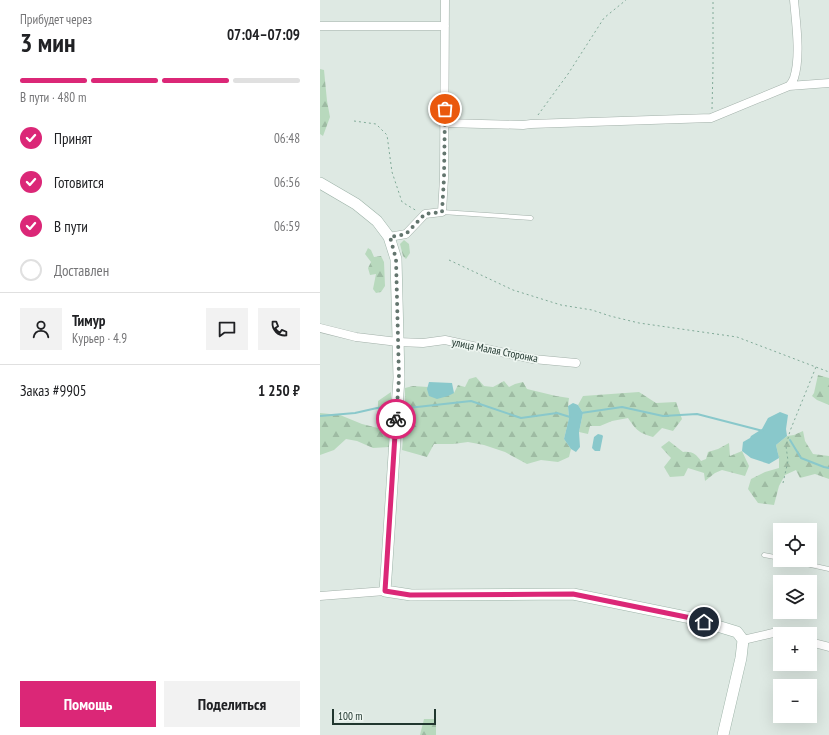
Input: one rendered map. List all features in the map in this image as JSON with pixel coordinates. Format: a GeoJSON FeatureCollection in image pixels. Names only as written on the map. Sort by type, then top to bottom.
{"type":"FeatureCollection","features":[{"type":"Feature","properties":{"kind":"street"},"geometry":{"type":"LineString","coordinates":[[390,237],[406,234],[425,214],[442,212],[445,123],[445,0]]}},
{"type":"Feature","properties":{"kind":"street"},"geometry":{"type":"LineString","coordinates":[[789,86],[794,78],[797,57],[794,0]]}},
{"type":"Feature","properties":{"kind":"street"},"geometry":{"type":"LineString","coordinates":[[320,26],[445,26]]}},
{"type":"Feature","properties":{"kind":"street"},"geometry":{"type":"LineString","coordinates":[[445,123],[523,125],[711,118],[789,86],[829,83]]}},
{"type":"Feature","properties":{"kind":"street"},"geometry":{"type":"LineString","coordinates":[[320,183],[356,204],[377,221],[390,237],[396,259],[399,378],[385,591]]}},
{"type":"Feature","properties":{"kind":"street","name":"улица Малая Сторонка"},"geometry":{"type":"LineString","coordinates":[[320,328],[356,337],[398,342],[423,343],[446,340],[533,359],[576,363]]}},
{"type":"Feature","properties":{"kind":"street"},"geometry":{"type":"LineString","coordinates":[[320,596],[385,591],[410,595],[573,594],[691,618],[737,632],[743,640],[742,658],[723,735]]}},
{"type":"Feature","properties":{"kind":"street"},"geometry":{"type":"LineString","coordinates":[[743,640],[773,633]]}},
{"type":"Feature","properties":{"kind":"street"},"geometry":{"type":"LineString","coordinates":[[817,643],[829,646]]}},
{"type":"Feature","properties":{"kind":"lane"},"geometry":{"type":"LineString","coordinates":[[442,212],[531,218]]}},
{"type":"Feature","properties":{"kind":"lane"},"geometry":{"type":"LineString","coordinates":[[764,555],[773,557]]}},
{"type":"Feature","properties":{"kind":"lane"},"geometry":{"type":"LineString","coordinates":[[817,566],[829,569]]}},
{"type":"Feature","properties":{"kind":"path"},"geometry":{"type":"LineString","coordinates":[[532,124],[568,74],[604,18],[626,0]]}},
{"type":"Feature","properties":{"kind":"path"},"geometry":{"type":"LineString","coordinates":[[711,118],[713,0]]}},
{"type":"Feature","properties":{"kind":"path"},"geometry":{"type":"LineString","coordinates":[[354,121],[376,124],[387,135],[392,172],[402,202],[425,214]]}},
{"type":"Feature","properties":{"kind":"path"},"geometry":{"type":"LineString","coordinates":[[449,260],[513,290],[561,305],[592,310],[639,323],[737,337],[829,372]]}},
{"type":"Feature","properties":{"kind":"path"},"geometry":{"type":"LineString","coordinates":[[783,483],[788,461],[786,446],[816,367]]}},
{"type":"Feature","properties":{"kind":"green space"},"geometry":{"type":"Polygon","coordinates":[[[320,69],[324,70],[330,117],[323,136],[320,134],[320,69]]]}},
{"type":"Feature","properties":{"kind":"green space"},"geometry":{"type":"Polygon","coordinates":[[[404,240],[409,244],[410,253],[406,259],[403,256],[400,244],[404,240]]]}},
{"type":"Feature","properties":{"kind":"green space"},"geometry":{"type":"Polygon","coordinates":[[[368,248],[371,250],[374,257],[381,256],[384,262],[385,286],[381,292],[376,293],[373,289],[376,274],[370,275],[368,268],[371,262],[365,254],[368,248]]]}},
{"type":"Feature","properties":{"kind":"green space"},"geometry":{"type":"Polygon","coordinates":[[[818,375],[829,378],[829,405],[812,396],[818,375]]]}},
{"type":"Feature","properties":{"kind":"green space"},"geometry":{"type":"Polygon","coordinates":[[[476,377],[484,386],[493,387],[504,381],[509,387],[523,382],[527,389],[569,398],[569,418],[564,439],[571,449],[569,457],[558,462],[541,460],[527,464],[505,452],[484,445],[468,442],[434,444],[427,457],[402,450],[405,415],[405,388],[413,386],[428,387],[428,389],[454,393],[458,385],[465,387],[469,379],[476,377]]]}},
{"type":"Feature","properties":{"kind":"green space"},"geometry":{"type":"Polygon","coordinates":[[[391,392],[391,436],[389,447],[373,448],[357,441],[346,439],[334,450],[320,455],[320,413],[340,415],[362,424],[378,428],[381,417],[378,408],[378,401],[391,392]]]}},
{"type":"Feature","properties":{"kind":"green space"},"geometry":{"type":"Polygon","coordinates":[[[639,392],[656,403],[676,402],[682,419],[673,431],[662,428],[653,437],[638,430],[628,418],[612,421],[600,426],[590,426],[588,434],[579,432],[583,413],[578,405],[583,396],[639,392]]]}},
{"type":"Feature","properties":{"kind":"green space"},"geometry":{"type":"Polygon","coordinates":[[[803,431],[805,441],[813,454],[829,456],[829,479],[815,474],[800,478],[796,470],[785,475],[779,486],[774,505],[758,503],[748,489],[751,479],[765,472],[779,468],[779,458],[776,445],[787,436],[803,431]]]}},
{"type":"Feature","properties":{"kind":"green space"},"geometry":{"type":"Polygon","coordinates":[[[669,441],[683,452],[694,454],[701,461],[706,459],[708,452],[729,443],[730,456],[742,451],[749,466],[745,476],[722,470],[715,473],[705,481],[704,473],[688,468],[684,476],[670,477],[664,467],[671,458],[661,447],[669,441]]]}},
{"type":"Feature","properties":{"kind":"green space"},"geometry":{"type":"Polygon","coordinates":[[[424,719],[436,719],[436,735],[420,735],[424,719]]]}},
{"type":"Feature","properties":{"kind":"water"},"geometry":{"type":"Polygon","coordinates":[[[429,382],[452,383],[454,393],[437,399],[429,396],[427,389],[429,382]]]}},
{"type":"Feature","properties":{"kind":"water"},"geometry":{"type":"Polygon","coordinates":[[[573,403],[578,405],[583,413],[579,432],[580,447],[576,452],[571,449],[564,439],[569,418],[568,406],[573,403]]]}},
{"type":"Feature","properties":{"kind":"water"},"geometry":{"type":"Polygon","coordinates":[[[780,412],[788,415],[786,429],[787,436],[776,445],[779,458],[769,464],[751,458],[742,451],[743,442],[762,429],[768,418],[780,412]]]}},
{"type":"Feature","properties":{"kind":"water"},"geometry":{"type":"Polygon","coordinates":[[[598,434],[603,436],[600,451],[595,451],[592,448],[594,437],[598,434]]]}},
{"type":"Feature","properties":{"kind":"waterway"},"geometry":{"type":"LineString","coordinates":[[400,407],[408,408],[471,401],[521,418],[557,413],[570,417]]}},
{"type":"Feature","properties":{"kind":"waterway"},"geometry":{"type":"LineString","coordinates":[[320,416],[355,413],[394,406]]}},
{"type":"Feature","properties":{"kind":"waterway"},"geometry":{"type":"LineString","coordinates":[[581,413],[622,407],[663,416],[697,414],[763,431]]}},
{"type":"Feature","properties":{"kind":"waterway"},"geometry":{"type":"LineString","coordinates":[[790,440],[801,458],[829,468]]}},
{"type":"Feature","properties":{"kind":"way so far"},"geometry":{"type":"LineString","coordinates":[[396,419],[399,378],[396,259],[390,237],[406,234],[425,214],[442,212],[445,109]]}},
{"type":"Feature","properties":{"kind":"route"},"geometry":{"type":"LineString","coordinates":[[396,419],[385,591],[410,595],[573,594],[704,622]]}}]}
